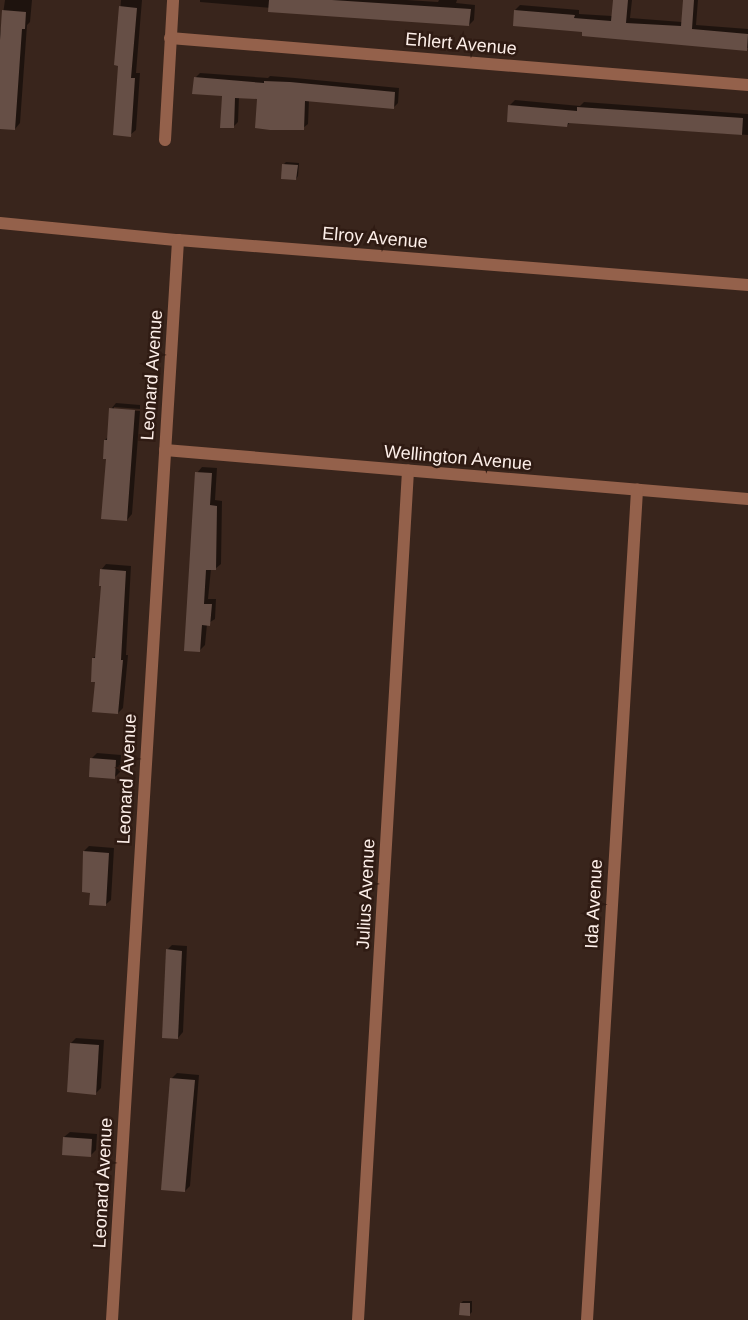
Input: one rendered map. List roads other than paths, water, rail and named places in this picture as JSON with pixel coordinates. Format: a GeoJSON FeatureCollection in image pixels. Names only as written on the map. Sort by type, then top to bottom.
{"type":"FeatureCollection","features":[{"type":"Feature","properties":{"kind":"street"},"geometry":{"type":"LineString","coordinates":[[164,140],[173,0]]}},
{"type":"Feature","properties":{"kind":"street","name":"Ehlert Avenue"},"geometry":{"type":"LineString","coordinates":[[170,38],[748,85]]}},
{"type":"Feature","properties":{"kind":"street","name":"Elroy Avenue"},"geometry":{"type":"LineString","coordinates":[[0,223],[178,240],[748,285]]}},
{"type":"Feature","properties":{"kind":"street","name":"Leonard Avenue"},"geometry":{"type":"LineString","coordinates":[[112,1320],[178,240]]}},
{"type":"Feature","properties":{"kind":"street","name":"Wellington Avenue"},"geometry":{"type":"LineString","coordinates":[[165,450],[748,498]]}},
{"type":"Feature","properties":{"kind":"street","name":"Julius Avenue"},"geometry":{"type":"LineString","coordinates":[[358,1320],[408,470]]}},
{"type":"Feature","properties":{"kind":"street","name":"Ida Avenue"},"geometry":{"type":"LineString","coordinates":[[587,1320],[637,490]]}}]}
